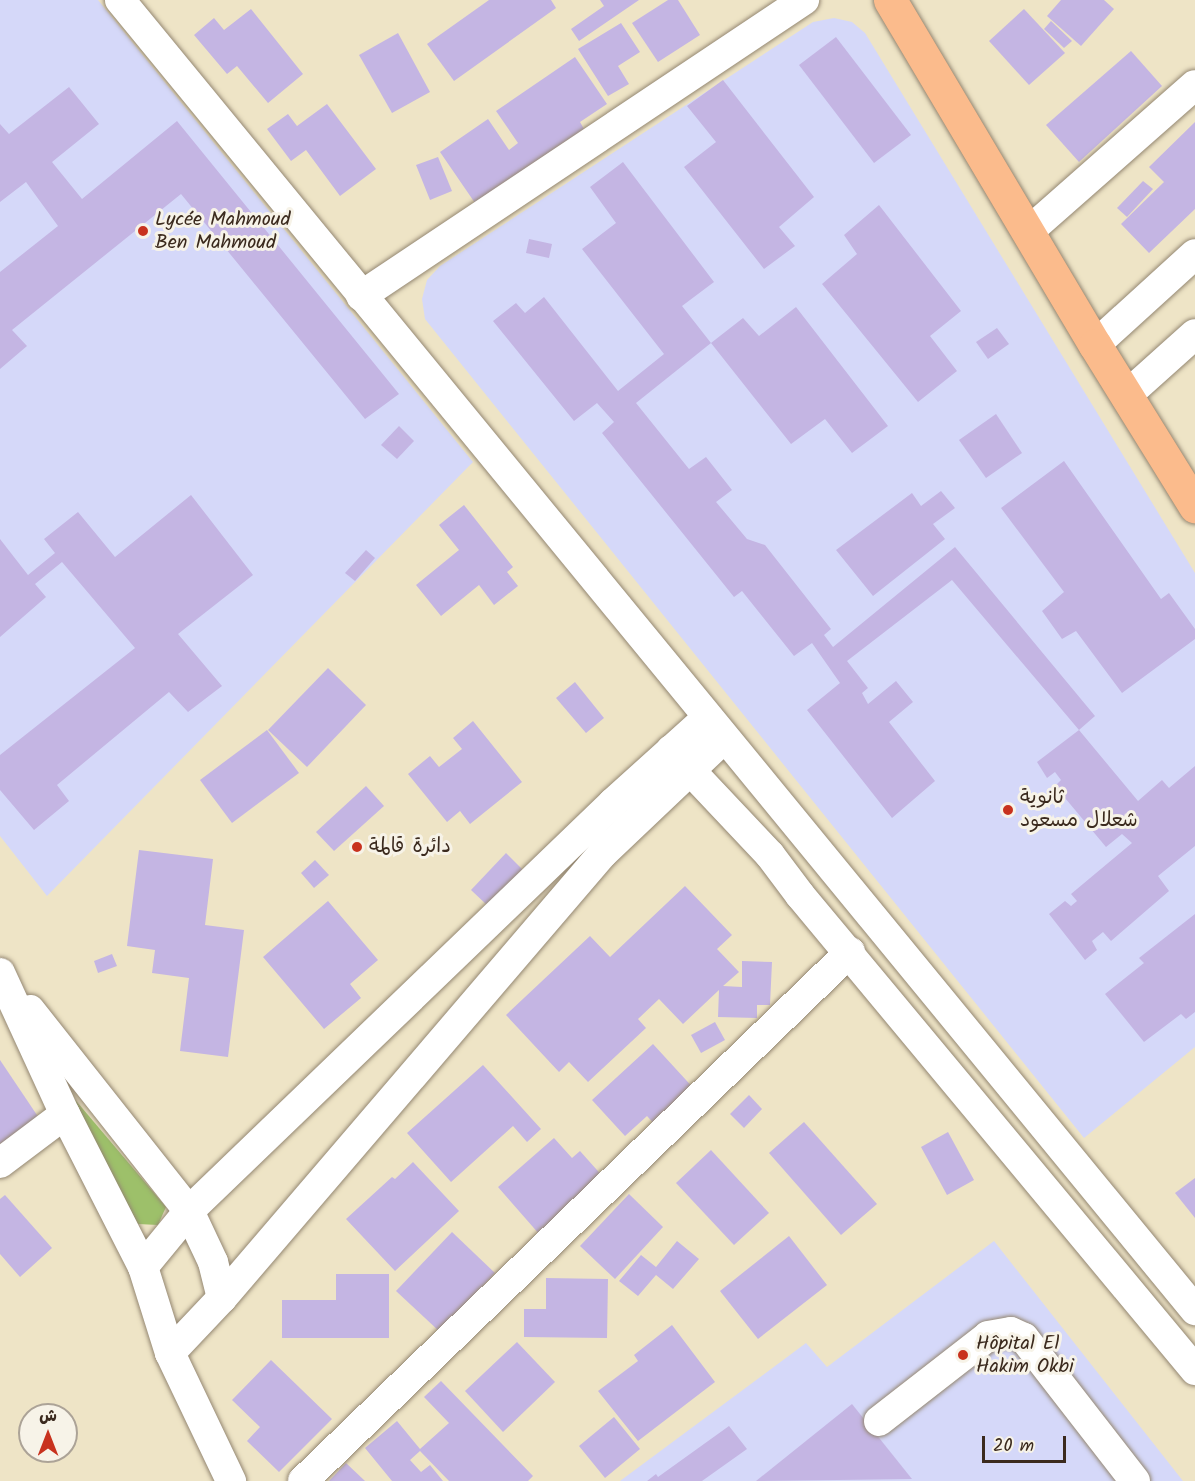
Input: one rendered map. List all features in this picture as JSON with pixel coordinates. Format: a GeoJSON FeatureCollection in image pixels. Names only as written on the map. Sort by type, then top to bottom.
{"type":"FeatureCollection","features":[{"type":"Feature","properties":{"kind":"main road"},"geometry":{"type":"LineString","coordinates":[[890,0],[1095,345],[1195,506]]}},
{"type":"Feature","properties":{"kind":"street"},"geometry":{"type":"LineString","coordinates":[[120,0],[715,728],[1195,1310]]}},
{"type":"Feature","properties":{"kind":"street"},"geometry":{"type":"LineString","coordinates":[[361,296],[804,0]]}},
{"type":"Feature","properties":{"kind":"street"},"geometry":{"type":"LineString","coordinates":[[1028,232],[1195,85]]}},
{"type":"Feature","properties":{"kind":"street"},"geometry":{"type":"LineString","coordinates":[[1095,345],[1195,255]]}},
{"type":"Feature","properties":{"kind":"street"},"geometry":{"type":"LineString","coordinates":[[1127,395],[1195,334]]}},
{"type":"Feature","properties":{"kind":"street"},"geometry":{"type":"LineString","coordinates":[[143,1267],[189,1211],[715,728]]}},
{"type":"Feature","properties":{"kind":"street"},"geometry":{"type":"LineString","coordinates":[[680,761],[770,855],[800,895],[850,952],[1195,1370]]}},
{"type":"Feature","properties":{"kind":"street"},"geometry":{"type":"LineString","coordinates":[[170,1353],[222,1298],[680,761]]}},
{"type":"Feature","properties":{"kind":"street"},"geometry":{"type":"LineString","coordinates":[[303,1481],[850,952]]}},
{"type":"Feature","properties":{"kind":"street"},"geometry":{"type":"LineString","coordinates":[[0,973],[189,1211],[213,1262],[222,1298]]}},
{"type":"Feature","properties":{"kind":"street"},"geometry":{"type":"LineString","coordinates":[[0,973],[65,1114],[143,1267],[170,1353],[231,1481]]}},
{"type":"Feature","properties":{"kind":"street"},"geometry":{"type":"LineString","coordinates":[[0,1163],[65,1114]]}},
{"type":"Feature","properties":{"kind":"street"},"geometry":{"type":"LineString","coordinates":[[879,1421],[988,1336],[1011,1332],[1024,1338],[1135,1481]]}},
{"type":"Feature","properties":{"kind":"shaded area","name":"Lycée Mahmoud Ben Mahmoud"},"geometry":{"type":"Polygon","coordinates":[[[0,0],[98,0],[473,462],[47,896],[0,836],[0,0]]]}},
{"type":"Feature","properties":{"kind":"shaded area","name":"ثانوية شعلال مسعود"},"geometry":{"type":"Polygon","coordinates":[[[834,18],[852,22],[865,33],[1195,573],[1195,1047],[1084,1138],[425,319],[422,299],[427,280],[440,266],[813,22],[834,18]]]}},
{"type":"Feature","properties":{"kind":"shaded area","name":"Hôpital El Hakim Okbi"},"geometry":{"type":"Polygon","coordinates":[[[994,1241],[1183,1481],[620,1481],[806,1343],[827,1367],[994,1241]]]}},
{"type":"Feature","properties":{"kind":"green space"},"geometry":{"type":"Polygon","coordinates":[[[66,1089],[166,1207],[158,1225],[138,1224],[66,1089]]]}},
{"type":"Feature","properties":{"kind":"building"},"geometry":{"type":"Polygon","coordinates":[[[489,0],[551,0],[556,8],[454,81],[427,44],[489,0]]]}},
{"type":"Feature","properties":{"kind":"building"},"geometry":{"type":"Polygon","coordinates":[[[600,0],[639,0],[579,41],[571,29],[604,6],[600,0]]]}},
{"type":"Feature","properties":{"kind":"building"},"geometry":{"type":"Polygon","coordinates":[[[668,0],[678,0],[700,35],[658,62],[632,23],[668,0]]]}},
{"type":"Feature","properties":{"kind":"building"},"geometry":{"type":"Polygon","coordinates":[[[1061,0],[1104,0],[1114,9],[1081,46],[1047,16],[1061,0]]]}},
{"type":"Feature","properties":{"kind":"building"},"geometry":{"type":"Polygon","coordinates":[[[251,9],[303,74],[268,103],[237,66],[227,74],[194,35],[214,18],[224,30],[251,9]]]}},
{"type":"Feature","properties":{"kind":"building"},"geometry":{"type":"Polygon","coordinates":[[[1024,9],[1065,53],[1029,85],[989,41],[1024,9]]]}},
{"type":"Feature","properties":{"kind":"building"},"geometry":{"type":"Polygon","coordinates":[[[1051,21],[1072,41],[1064,48],[1044,29],[1051,21]]]}},
{"type":"Feature","properties":{"kind":"building"},"geometry":{"type":"Polygon","coordinates":[[[621,23],[640,52],[618,66],[629,84],[608,96],[578,49],[621,23]]]}},
{"type":"Feature","properties":{"kind":"building"},"geometry":{"type":"Polygon","coordinates":[[[398,33],[430,92],[392,113],[359,55],[398,33]]]}},
{"type":"Feature","properties":{"kind":"building"},"geometry":{"type":"Polygon","coordinates":[[[836,37],[911,135],[874,163],[799,65],[836,37]]]}},
{"type":"Feature","properties":{"kind":"building"},"geometry":{"type":"Polygon","coordinates":[[[1131,51],[1162,86],[1079,162],[1046,125],[1131,51]]]}},
{"type":"Feature","properties":{"kind":"building"},"geometry":{"type":"Polygon","coordinates":[[[575,57],[607,104],[580,122],[584,129],[475,203],[440,152],[488,119],[509,150],[518,143],[496,111],[575,57]]]}},
{"type":"Feature","properties":{"kind":"building"},"geometry":{"type":"Polygon","coordinates":[[[723,80],[814,197],[779,227],[795,246],[764,269],[684,167],[716,142],[687,106],[723,80]]]}},
{"type":"Feature","properties":{"kind":"building"},"geometry":{"type":"Polygon","coordinates":[[[69,87],[99,124],[52,162],[82,199],[177,121],[399,394],[365,419],[181,194],[12,330],[27,346],[0,369],[0,272],[58,226],[26,182],[0,202],[0,124],[9,134],[69,87]]]}},
{"type":"Feature","properties":{"kind":"building"},"geometry":{"type":"Polygon","coordinates":[[[327,104],[376,169],[340,196],[306,150],[291,161],[267,129],[288,114],[297,126],[327,104]]]}},
{"type":"Feature","properties":{"kind":"building"},"geometry":{"type":"Polygon","coordinates":[[[1195,122],[1195,209],[1149,253],[1121,224],[1164,182],[1149,167],[1195,122]]]}},
{"type":"Feature","properties":{"kind":"building"},"geometry":{"type":"Polygon","coordinates":[[[438,157],[452,191],[430,200],[416,165],[438,157]]]}},
{"type":"Feature","properties":{"kind":"building"},"geometry":{"type":"Polygon","coordinates":[[[623,162],[714,282],[682,306],[711,343],[636,403],[689,469],[706,457],[732,490],[716,502],[747,539],[765,545],[831,629],[824,635],[833,647],[955,547],[1095,716],[1079,730],[952,580],[847,661],[868,688],[862,693],[868,704],[896,681],[913,702],[889,722],[935,781],[892,818],[807,710],[840,683],[812,643],[794,656],[742,591],[734,597],[602,433],[614,422],[597,403],[574,421],[493,321],[516,303],[525,313],[544,297],[618,391],[664,354],[582,249],[616,223],[590,187],[623,162]]]}},
{"type":"Feature","properties":{"kind":"building"},"geometry":{"type":"Polygon","coordinates":[[[1143,181],[1153,189],[1127,217],[1117,208],[1143,181]]]}},
{"type":"Feature","properties":{"kind":"building"},"geometry":{"type":"Polygon","coordinates":[[[879,205],[961,311],[930,336],[957,371],[918,402],[822,284],[857,254],[844,235],[879,205]]]}},
{"type":"Feature","properties":{"kind":"building"},"geometry":{"type":"Polygon","coordinates":[[[529,239],[552,244],[549,258],[526,253],[529,239]]]}},
{"type":"Feature","properties":{"kind":"building"},"geometry":{"type":"Polygon","coordinates":[[[796,307],[888,426],[852,453],[825,419],[791,444],[711,343],[743,318],[759,336],[796,307]]]}},
{"type":"Feature","properties":{"kind":"building"},"geometry":{"type":"Polygon","coordinates":[[[997,328],[1009,344],[988,359],[976,342],[997,328]]]}},
{"type":"Feature","properties":{"kind":"building"},"geometry":{"type":"Polygon","coordinates":[[[996,414],[1022,453],[986,478],[959,440],[996,414]]]}},
{"type":"Feature","properties":{"kind":"building"},"geometry":{"type":"Polygon","coordinates":[[[399,426],[414,441],[397,459],[381,445],[399,426]]]}},
{"type":"Feature","properties":{"kind":"building"},"geometry":{"type":"Polygon","coordinates":[[[1064,461],[1161,599],[1169,593],[1195,629],[1195,639],[1122,693],[1076,631],[1062,639],[1042,611],[1064,592],[1001,508],[1064,461]]]}},
{"type":"Feature","properties":{"kind":"building"},"geometry":{"type":"Polygon","coordinates":[[[941,491],[955,508],[933,524],[945,539],[873,596],[836,550],[912,493],[921,506],[941,491]]]}},
{"type":"Feature","properties":{"kind":"building"},"geometry":{"type":"Polygon","coordinates":[[[191,495],[253,575],[178,634],[222,686],[188,712],[169,692],[57,785],[69,801],[34,830],[0,790],[0,755],[135,648],[62,562],[35,584],[46,597],[0,637],[0,539],[28,575],[55,553],[44,539],[78,512],[115,557],[191,495]]]}},
{"type":"Feature","properties":{"kind":"building"},"geometry":{"type":"Polygon","coordinates":[[[464,505],[513,567],[507,572],[518,586],[494,605],[479,585],[441,616],[416,585],[459,550],[439,525],[464,505]]]}},
{"type":"Feature","properties":{"kind":"building"},"geometry":{"type":"Polygon","coordinates":[[[366,550],[375,558],[355,581],[345,573],[366,550]]]}},
{"type":"Feature","properties":{"kind":"building"},"geometry":{"type":"Polygon","coordinates":[[[328,668],[366,705],[307,767],[268,730],[328,668]]]}},
{"type":"Feature","properties":{"kind":"building"},"geometry":{"type":"Polygon","coordinates":[[[575,682],[604,718],[586,733],[556,698],[575,682]]]}},
{"type":"Feature","properties":{"kind":"building"},"geometry":{"type":"Polygon","coordinates":[[[473,721],[522,782],[470,824],[460,811],[447,822],[408,774],[430,756],[439,767],[462,749],[453,738],[473,721]]]}},
{"type":"Feature","properties":{"kind":"building"},"geometry":{"type":"Polygon","coordinates":[[[267,730],[299,773],[232,823],[200,780],[267,730]]]}},
{"type":"Feature","properties":{"kind":"building"},"geometry":{"type":"Polygon","coordinates":[[[1079,730],[1138,801],[1162,780],[1169,788],[1195,766],[1195,846],[1158,876],[1169,891],[1111,941],[1103,932],[1092,941],[1097,950],[1085,960],[1049,914],[1065,901],[1071,906],[1077,901],[1071,894],[1132,843],[1122,834],[1106,847],[1055,786],[1061,780],[1055,772],[1047,778],[1037,762],[1079,730]]]}},
{"type":"Feature","properties":{"kind":"building"},"geometry":{"type":"Polygon","coordinates":[[[366,786],[384,806],[334,851],[316,832],[366,786]]]}},
{"type":"Feature","properties":{"kind":"building"},"geometry":{"type":"Polygon","coordinates":[[[139,850],[213,859],[205,925],[244,930],[228,1057],[180,1051],[189,978],[152,973],[155,950],[127,946],[139,850]]]}},
{"type":"Feature","properties":{"kind":"building"},"geometry":{"type":"Polygon","coordinates":[[[506,853],[523,870],[488,906],[471,890],[506,853]]]}},
{"type":"Feature","properties":{"kind":"building"},"geometry":{"type":"Polygon","coordinates":[[[315,860],[329,875],[314,888],[301,873],[315,860]]]}},
{"type":"Feature","properties":{"kind":"building"},"geometry":{"type":"Polygon","coordinates":[[[685,886],[732,935],[717,949],[739,972],[723,986],[742,987],[742,961],[772,962],[770,1005],[757,1005],[757,1018],[718,1017],[719,990],[683,1024],[659,999],[638,1019],[646,1028],[588,1082],[569,1062],[559,1072],[506,1015],[590,936],[610,957],[685,886]]]}},
{"type":"Feature","properties":{"kind":"building"},"geometry":{"type":"Polygon","coordinates":[[[328,901],[378,960],[350,984],[361,998],[324,1029],[263,957],[328,901]]]}},
{"type":"Feature","properties":{"kind":"building"},"geometry":{"type":"Polygon","coordinates":[[[1195,914],[1195,1012],[1186,1019],[1181,1014],[1144,1042],[1105,994],[1144,963],[1139,958],[1195,914]]]}},
{"type":"Feature","properties":{"kind":"building"},"geometry":{"type":"Polygon","coordinates":[[[112,954],[117,966],[98,973],[94,961],[112,954]]]}},
{"type":"Feature","properties":{"kind":"building"},"geometry":{"type":"Polygon","coordinates":[[[715,1022],[725,1040],[701,1053],[691,1035],[715,1022]]]}},
{"type":"Feature","properties":{"kind":"building"},"geometry":{"type":"Polygon","coordinates":[[[653,1044],[697,1092],[658,1128],[647,1116],[625,1136],[592,1100],[653,1044]]]}},
{"type":"Feature","properties":{"kind":"building"},"geometry":{"type":"Polygon","coordinates":[[[0,1060],[45,1127],[0,1144],[0,1060]]]}},
{"type":"Feature","properties":{"kind":"building"},"geometry":{"type":"Polygon","coordinates":[[[483,1065],[541,1129],[527,1142],[513,1126],[451,1182],[407,1133],[483,1065]]]}},
{"type":"Feature","properties":{"kind":"building"},"geometry":{"type":"Polygon","coordinates":[[[749,1095],[762,1109],[744,1128],[730,1114],[749,1095]]]}},
{"type":"Feature","properties":{"kind":"building"},"geometry":{"type":"Polygon","coordinates":[[[804,1122],[877,1204],[841,1235],[769,1153],[804,1122]]]}},
{"type":"Feature","properties":{"kind":"building"},"geometry":{"type":"Polygon","coordinates":[[[948,1132],[974,1180],[947,1195],[921,1147],[948,1132]]]}},
{"type":"Feature","properties":{"kind":"building"},"geometry":{"type":"Polygon","coordinates":[[[554,1138],[572,1158],[580,1151],[605,1179],[540,1235],[498,1187],[554,1138]]]}},
{"type":"Feature","properties":{"kind":"building"},"geometry":{"type":"Polygon","coordinates":[[[711,1150],[769,1213],[734,1245],[676,1183],[711,1150]]]}},
{"type":"Feature","properties":{"kind":"building"},"geometry":{"type":"Polygon","coordinates":[[[413,1162],[459,1211],[395,1271],[346,1219],[392,1177],[395,1179],[413,1162]]]}},
{"type":"Feature","properties":{"kind":"building"},"geometry":{"type":"Polygon","coordinates":[[[1195,1178],[1195,1218],[1175,1193],[1195,1178]]]}},
{"type":"Feature","properties":{"kind":"building"},"geometry":{"type":"Polygon","coordinates":[[[629,1194],[663,1227],[615,1279],[580,1246],[629,1194]]]}},
{"type":"Feature","properties":{"kind":"building"},"geometry":{"type":"Polygon","coordinates":[[[5,1195],[52,1248],[20,1277],[0,1254],[0,1199],[5,1195]]]}},
{"type":"Feature","properties":{"kind":"building"},"geometry":{"type":"Polygon","coordinates":[[[452,1232],[495,1273],[440,1332],[396,1291],[452,1232]]]}},
{"type":"Feature","properties":{"kind":"building"},"geometry":{"type":"Polygon","coordinates":[[[789,1236],[827,1285],[758,1339],[720,1291],[789,1236]]]}},
{"type":"Feature","properties":{"kind":"building"},"geometry":{"type":"Polygon","coordinates":[[[677,1241],[699,1259],[673,1289],[656,1275],[638,1296],[619,1281],[641,1255],[656,1267],[677,1241]]]}},
{"type":"Feature","properties":{"kind":"building"},"geometry":{"type":"Polygon","coordinates":[[[336,1274],[389,1274],[389,1338],[282,1338],[282,1300],[336,1300],[336,1274]]]}},
{"type":"Feature","properties":{"kind":"building"},"geometry":{"type":"Polygon","coordinates":[[[546,1278],[608,1279],[607,1338],[524,1337],[524,1309],[546,1309],[546,1278]]]}},
{"type":"Feature","properties":{"kind":"building"},"geometry":{"type":"Polygon","coordinates":[[[672,1325],[715,1382],[638,1441],[598,1391],[638,1361],[634,1355],[672,1325]]]}},
{"type":"Feature","properties":{"kind":"building"},"geometry":{"type":"Polygon","coordinates":[[[517,1342],[555,1382],[503,1432],[465,1391],[517,1342]]]}},
{"type":"Feature","properties":{"kind":"building"},"geometry":{"type":"Polygon","coordinates":[[[271,1360],[332,1419],[279,1472],[247,1441],[260,1427],[232,1400],[271,1360]]]}},
{"type":"Feature","properties":{"kind":"building"},"geometry":{"type":"Polygon","coordinates":[[[441,1381],[533,1476],[528,1481],[449,1481],[420,1451],[410,1460],[421,1472],[430,1465],[443,1481],[392,1481],[365,1448],[397,1421],[420,1449],[449,1423],[424,1397],[441,1381]]]}},
{"type":"Feature","properties":{"kind":"building"},"geometry":{"type":"Polygon","coordinates":[[[852,1404],[912,1479],[756,1481],[852,1404]]]}},
{"type":"Feature","properties":{"kind":"building"},"geometry":{"type":"Polygon","coordinates":[[[614,1417],[640,1449],[605,1478],[579,1446],[614,1417]]]}},
{"type":"Feature","properties":{"kind":"building"},"geometry":{"type":"Polygon","coordinates":[[[729,1426],[747,1449],[702,1481],[647,1481],[656,1474],[658,1477],[729,1426]]]}},
{"type":"Feature","properties":{"kind":"building"},"geometry":{"type":"Polygon","coordinates":[[[346,1463],[365,1481],[329,1481],[346,1463]]]}},
{"type":"Feature","properties":{"kind":"place","name":"Lycée Mahmoud Ben Mahmoud"},"geometry":{"type":"Point","coordinates":[143,231]}},
{"type":"Feature","properties":{"kind":"place","name":"ثانوية شعلال مسعود"},"geometry":{"type":"Point","coordinates":[1008,810]}},
{"type":"Feature","properties":{"kind":"place","name":"دائرة قالمة"},"geometry":{"type":"Point","coordinates":[357,847]}},
{"type":"Feature","properties":{"kind":"place","name":"Hôpital El Hakim Okbi"},"geometry":{"type":"Point","coordinates":[963,1355]}}]}
